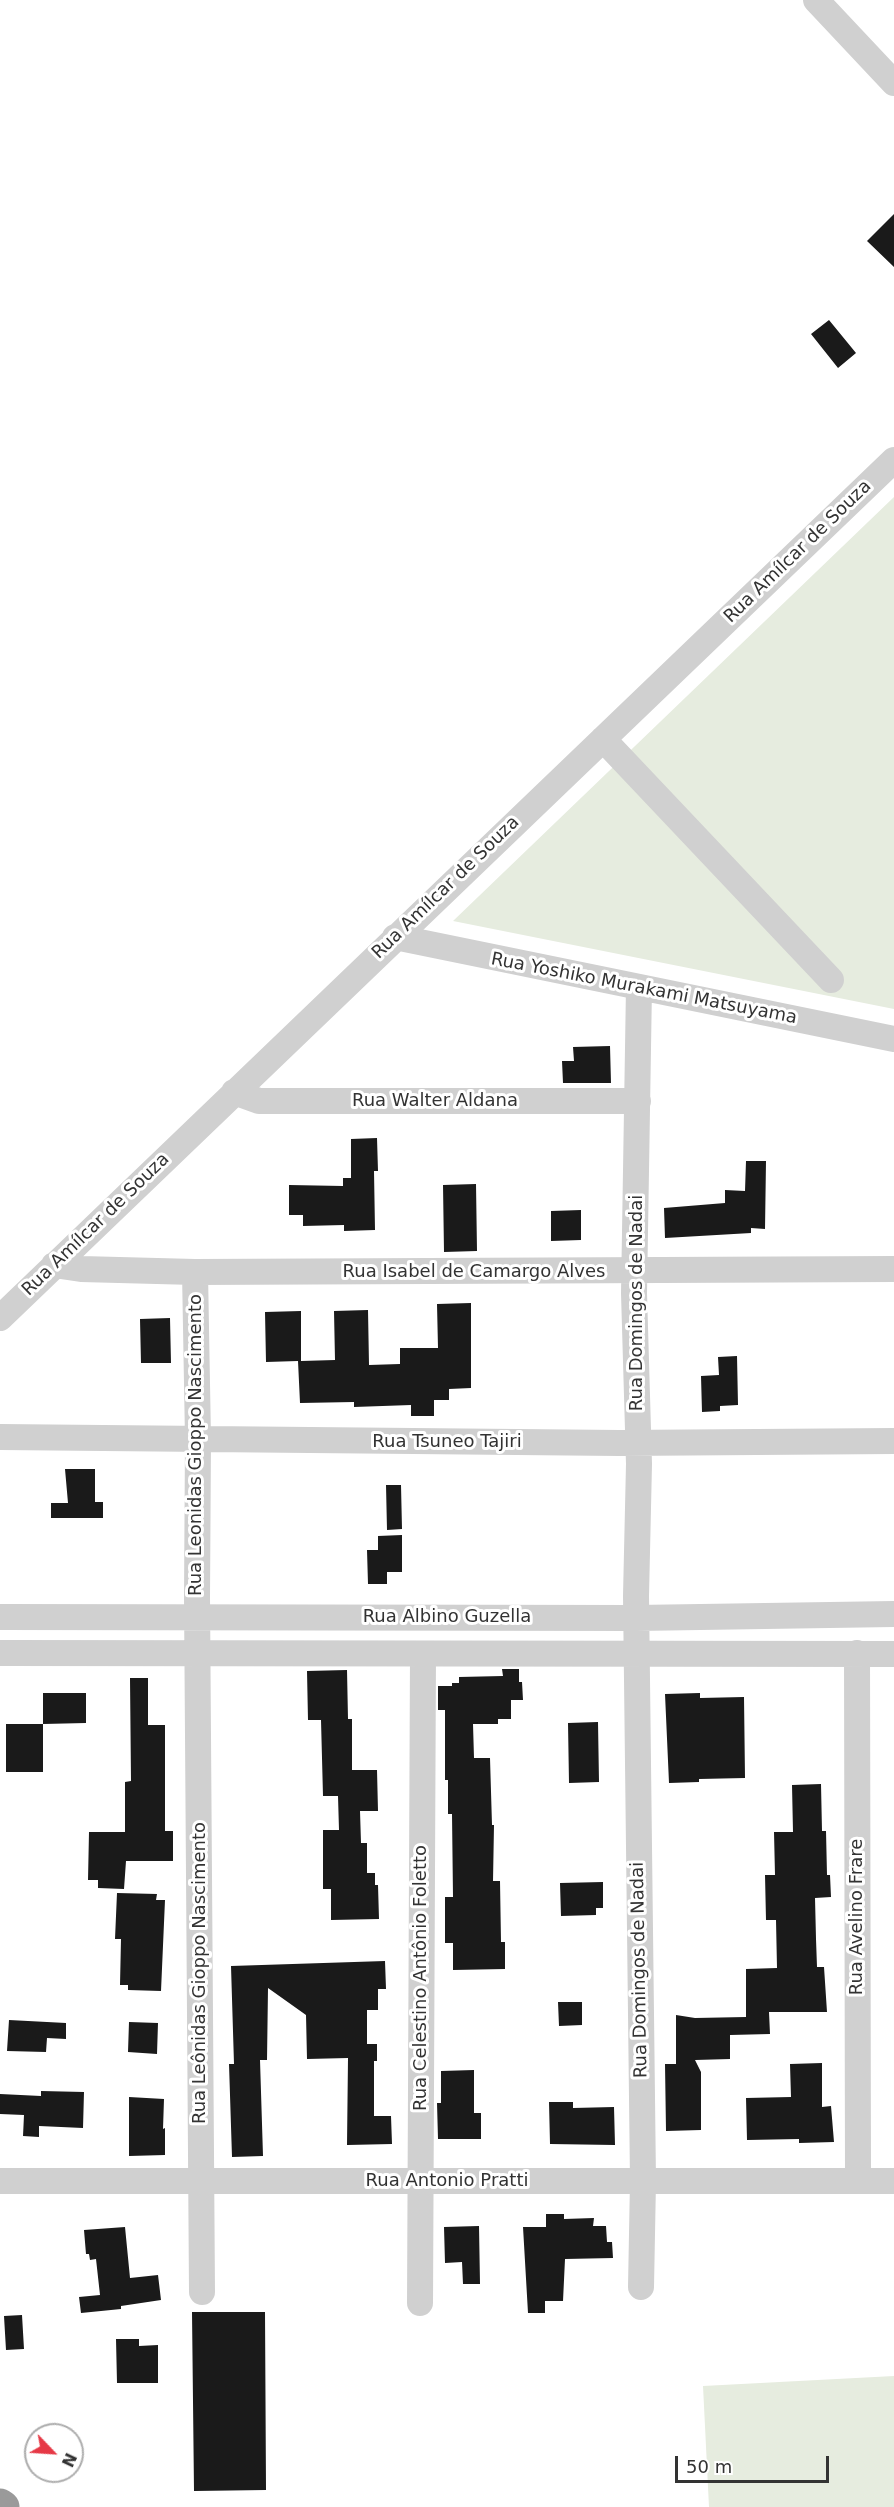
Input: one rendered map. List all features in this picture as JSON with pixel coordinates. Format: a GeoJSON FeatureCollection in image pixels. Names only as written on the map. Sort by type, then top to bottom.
{"type":"FeatureCollection","features":[{"type":"Feature","properties":{"kind":"street"},"geometry":{"type":"LineString","coordinates":[[816,0],[894,82]]}},
{"type":"Feature","properties":{"kind":"street","name":"Rua Amílcar de Souza"},"geometry":{"type":"LineString","coordinates":[[0,1318],[894,460]]}},
{"type":"Feature","properties":{"kind":"street"},"geometry":{"type":"LineString","coordinates":[[603,739],[831,980]]}},
{"type":"Feature","properties":{"kind":"street","name":"Rua Yoshiko Murakami Matsuyama"},"geometry":{"type":"LineString","coordinates":[[395,937],[894,1039]]}},
{"type":"Feature","properties":{"kind":"street","name":"Rua Domingos de Nadai"},"geometry":{"type":"LineString","coordinates":[[639,987],[635,1271],[638,1443],[636,1618],[643,2181],[641,2287]]}},
{"type":"Feature","properties":{"kind":"street","name":"Rua Walter Aldana"},"geometry":{"type":"LineString","coordinates":[[234,1092],[259,1101],[638,1101]]}},
{"type":"Feature","properties":{"kind":"street","name":"Rua Isabel de Camargo Alves"},"geometry":{"type":"LineString","coordinates":[[54,1265],[81,1269],[195,1272],[894,1269]]}},
{"type":"Feature","properties":{"kind":"street","name":"Rua Leonidas Gioppo Nascimento"},"geometry":{"type":"LineString","coordinates":[[195,1272],[198,1439],[197,1654]]}},
{"type":"Feature","properties":{"kind":"street","name":"Rua Tsuneo Tajiri"},"geometry":{"type":"LineString","coordinates":[[0,1437],[638,1443],[894,1442]]}},
{"type":"Feature","properties":{"kind":"street","name":"Rua Albino Guzella"},"geometry":{"type":"LineString","coordinates":[[0,1617],[636,1618],[894,1614]]}},
{"type":"Feature","properties":{"kind":"street","name":"Rua Albino Guzella"},"geometry":{"type":"LineString","coordinates":[[0,1653],[894,1654]]}},
{"type":"Feature","properties":{"kind":"street","name":"Rua Avelino Frare"},"geometry":{"type":"LineString","coordinates":[[857,1653],[858,2180]]}},
{"type":"Feature","properties":{"kind":"street","name":"Rua Leônidas Gioppo Nascimento"},"geometry":{"type":"LineString","coordinates":[[197,1654],[202,2292]]}},
{"type":"Feature","properties":{"kind":"street","name":"Rua Celestino Antônio Foletto"},"geometry":{"type":"LineString","coordinates":[[420,2303],[423,1654]]}},
{"type":"Feature","properties":{"kind":"street","name":"Rua Antonio Pratti"},"geometry":{"type":"LineString","coordinates":[[0,2181],[894,2181]]}},
{"type":"Feature","properties":{"kind":"shaded area"},"geometry":{"type":"Polygon","coordinates":[[[894,497],[894,1009],[453,921],[894,497]]]}},
{"type":"Feature","properties":{"kind":"shaded area"},"geometry":{"type":"Polygon","coordinates":[[[894,2376],[894,2507],[709,2507],[703,2386],[894,2376]]]}},
{"type":"Feature","properties":{"kind":"building"},"geometry":{"type":"Polygon","coordinates":[[[894,214],[894,267],[867,241],[894,214]]]}},
{"type":"Feature","properties":{"kind":"building"},"geometry":{"type":"Polygon","coordinates":[[[829,320],[856,353],[838,368],[811,334],[829,320]]]}},
{"type":"Feature","properties":{"kind":"building"},"geometry":{"type":"Polygon","coordinates":[[[610,1046],[611,1083],[563,1083],[562,1061],[574,1061],[573,1047],[610,1046]]]}},
{"type":"Feature","properties":{"kind":"building"},"geometry":{"type":"Polygon","coordinates":[[[377,1138],[378,1171],[374,1171],[375,1230],[344,1231],[344,1225],[303,1226],[303,1215],[289,1215],[289,1185],[343,1186],[343,1178],[351,1178],[351,1139],[377,1138]]]}},
{"type":"Feature","properties":{"kind":"building"},"geometry":{"type":"Polygon","coordinates":[[[746,1161],[766,1161],[765,1229],[751,1228],[751,1233],[665,1238],[664,1208],[725,1203],[725,1190],[745,1191],[746,1161]]]}},
{"type":"Feature","properties":{"kind":"building"},"geometry":{"type":"Polygon","coordinates":[[[476,1184],[477,1251],[444,1252],[443,1185],[476,1184]]]}},
{"type":"Feature","properties":{"kind":"building"},"geometry":{"type":"Polygon","coordinates":[[[581,1210],[581,1240],[551,1241],[551,1211],[581,1210]]]}},
{"type":"Feature","properties":{"kind":"building"},"geometry":{"type":"Polygon","coordinates":[[[471,1303],[471,1388],[449,1389],[449,1400],[434,1400],[434,1416],[411,1416],[411,1405],[354,1407],[354,1402],[300,1403],[298,1361],[266,1362],[265,1312],[301,1311],[301,1361],[335,1360],[334,1311],[368,1310],[369,1365],[400,1364],[400,1348],[438,1348],[437,1304],[471,1303]]]}},
{"type":"Feature","properties":{"kind":"building"},"geometry":{"type":"Polygon","coordinates":[[[170,1318],[171,1363],[141,1363],[140,1319],[170,1318]]]}},
{"type":"Feature","properties":{"kind":"building"},"geometry":{"type":"Polygon","coordinates":[[[737,1356],[738,1405],[720,1406],[720,1411],[702,1412],[701,1376],[719,1375],[718,1357],[737,1356]]]}},
{"type":"Feature","properties":{"kind":"building"},"geometry":{"type":"Polygon","coordinates":[[[65,1469],[95,1469],[95,1502],[103,1502],[103,1518],[51,1518],[51,1503],[68,1503],[65,1469]]]}},
{"type":"Feature","properties":{"kind":"building"},"geometry":{"type":"Polygon","coordinates":[[[386,1485],[401,1485],[402,1529],[387,1530],[386,1485]]]}},
{"type":"Feature","properties":{"kind":"building"},"geometry":{"type":"Polygon","coordinates":[[[402,1535],[402,1572],[387,1572],[387,1584],[368,1584],[367,1550],[378,1550],[378,1536],[402,1535]]]}},
{"type":"Feature","properties":{"kind":"building"},"geometry":{"type":"Polygon","coordinates":[[[502,1669],[519,1669],[523,1700],[511,1700],[511,1719],[498,1719],[498,1724],[473,1724],[474,1758],[490,1758],[492,1825],[494,1825],[493,1881],[500,1881],[501,1942],[505,1942],[505,1969],[453,1970],[453,1943],[445,1943],[445,1897],[453,1897],[452,1814],[448,1814],[448,1780],[445,1780],[445,1710],[438,1710],[438,1686],[452,1686],[452,1683],[459,1683],[459,1677],[503,1676],[502,1669]]]}},
{"type":"Feature","properties":{"kind":"building"},"geometry":{"type":"Polygon","coordinates":[[[347,1670],[348,1719],[352,1719],[352,1770],[377,1770],[378,1811],[360,1811],[361,1843],[367,1843],[367,1873],[375,1873],[375,1885],[378,1885],[379,1919],[331,1920],[331,1889],[323,1889],[323,1830],[339,1830],[338,1796],[323,1796],[321,1720],[308,1720],[307,1671],[347,1670]]]}},
{"type":"Feature","properties":{"kind":"building"},"geometry":{"type":"Polygon","coordinates":[[[130,1678],[148,1678],[148,1725],[165,1725],[165,1831],[173,1831],[173,1861],[126,1861],[124,1889],[98,1888],[98,1880],[88,1880],[89,1832],[125,1832],[125,1782],[131,1781],[130,1678]]]}},
{"type":"Feature","properties":{"kind":"building"},"geometry":{"type":"Polygon","coordinates":[[[43,1693],[86,1693],[86,1723],[43,1724],[43,1693]]]}},
{"type":"Feature","properties":{"kind":"building"},"geometry":{"type":"Polygon","coordinates":[[[700,1693],[700,1698],[744,1697],[745,1778],[699,1779],[699,1782],[669,1783],[665,1694],[700,1693]]]}},
{"type":"Feature","properties":{"kind":"building"},"geometry":{"type":"Polygon","coordinates":[[[598,1722],[599,1782],[569,1783],[568,1723],[598,1722]]]}},
{"type":"Feature","properties":{"kind":"building"},"geometry":{"type":"Polygon","coordinates":[[[6,1724],[43,1724],[43,1772],[6,1772],[6,1724]]]}},
{"type":"Feature","properties":{"kind":"building"},"geometry":{"type":"Polygon","coordinates":[[[821,1784],[822,1831],[826,1831],[827,1875],[830,1875],[831,1897],[815,1898],[816,1939],[817,1967],[824,1967],[827,2012],[769,2012],[770,2034],[730,2035],[730,2059],[695,2060],[701,2072],[701,2130],[666,2131],[665,2064],[676,2064],[676,2015],[695,2018],[746,2017],[746,1969],[777,1968],[776,1920],[766,1920],[765,1875],[775,1875],[774,1832],[793,1832],[792,1785],[821,1784]]]}},
{"type":"Feature","properties":{"kind":"building"},"geometry":{"type":"Polygon","coordinates":[[[603,1882],[603,1908],[596,1908],[596,1915],[561,1916],[560,1883],[603,1882]]]}},
{"type":"Feature","properties":{"kind":"building"},"geometry":{"type":"Polygon","coordinates":[[[117,1893],[157,1894],[156,1900],[165,1900],[161,1991],[128,1990],[128,1985],[120,1985],[121,1939],[115,1939],[117,1893]]]}},
{"type":"Feature","properties":{"kind":"building"},"geometry":{"type":"Polygon","coordinates":[[[385,1961],[386,1989],[378,1989],[378,2010],[367,2010],[367,2044],[377,2044],[377,2061],[374,2061],[374,2116],[391,2116],[392,2144],[347,2145],[348,2058],[307,2059],[306,2015],[268,1988],[267,2060],[260,2060],[263,2156],[232,2157],[229,2064],[234,2064],[231,1966],[385,1961]]]}},
{"type":"Feature","properties":{"kind":"building"},"geometry":{"type":"Polygon","coordinates":[[[558,2002],[582,2002],[582,2025],[559,2026],[558,2002]]]}},
{"type":"Feature","properties":{"kind":"building"},"geometry":{"type":"Polygon","coordinates":[[[9,2020],[66,2023],[66,2039],[47,2038],[46,2052],[7,2051],[9,2020]]]}},
{"type":"Feature","properties":{"kind":"building"},"geometry":{"type":"Polygon","coordinates":[[[129,2022],[158,2023],[157,2054],[128,2052],[129,2022]]]}},
{"type":"Feature","properties":{"kind":"building"},"geometry":{"type":"Polygon","coordinates":[[[822,2063],[822,2107],[831,2106],[834,2142],[799,2143],[799,2139],[747,2140],[746,2098],[791,2097],[790,2064],[822,2063]]]}},
{"type":"Feature","properties":{"kind":"building"},"geometry":{"type":"Polygon","coordinates":[[[474,2070],[474,2113],[481,2113],[481,2139],[438,2139],[437,2103],[441,2103],[441,2071],[474,2070]]]}},
{"type":"Feature","properties":{"kind":"building"},"geometry":{"type":"Polygon","coordinates":[[[41,2091],[84,2092],[83,2128],[39,2126],[39,2137],[23,2136],[24,2115],[0,2114],[0,2094],[41,2096],[41,2091]]]}},
{"type":"Feature","properties":{"kind":"building"},"geometry":{"type":"Polygon","coordinates":[[[129,2097],[164,2099],[165,2155],[129,2156],[129,2097]]]}},
{"type":"Feature","properties":{"kind":"building"},"geometry":{"type":"Polygon","coordinates":[[[549,2102],[573,2102],[573,2108],[614,2107],[615,2145],[550,2144],[549,2102]]]}},
{"type":"Feature","properties":{"kind":"building"},"geometry":{"type":"Polygon","coordinates":[[[546,2214],[564,2214],[564,2219],[594,2218],[593,2226],[606,2226],[607,2242],[612,2242],[613,2258],[565,2259],[563,2301],[545,2301],[545,2313],[528,2313],[523,2227],[546,2227],[546,2214]]]}},
{"type":"Feature","properties":{"kind":"building"},"geometry":{"type":"Polygon","coordinates":[[[479,2226],[480,2284],[463,2284],[462,2262],[445,2263],[444,2227],[479,2226]]]}},
{"type":"Feature","properties":{"kind":"building"},"geometry":{"type":"Polygon","coordinates":[[[125,2227],[130,2278],[158,2275],[161,2300],[121,2306],[121,2309],[81,2313],[79,2297],[100,2295],[96,2259],[90,2260],[89,2254],[86,2254],[84,2230],[125,2227]]]}},
{"type":"Feature","properties":{"kind":"building"},"geometry":{"type":"Polygon","coordinates":[[[192,2312],[265,2312],[266,2490],[194,2491],[192,2312]]]}},
{"type":"Feature","properties":{"kind":"building"},"geometry":{"type":"Polygon","coordinates":[[[22,2315],[24,2349],[6,2350],[4,2316],[22,2315]]]}},
{"type":"Feature","properties":{"kind":"building"},"geometry":{"type":"Polygon","coordinates":[[[116,2339],[139,2339],[139,2346],[158,2345],[158,2383],[117,2383],[116,2339]]]}}]}
